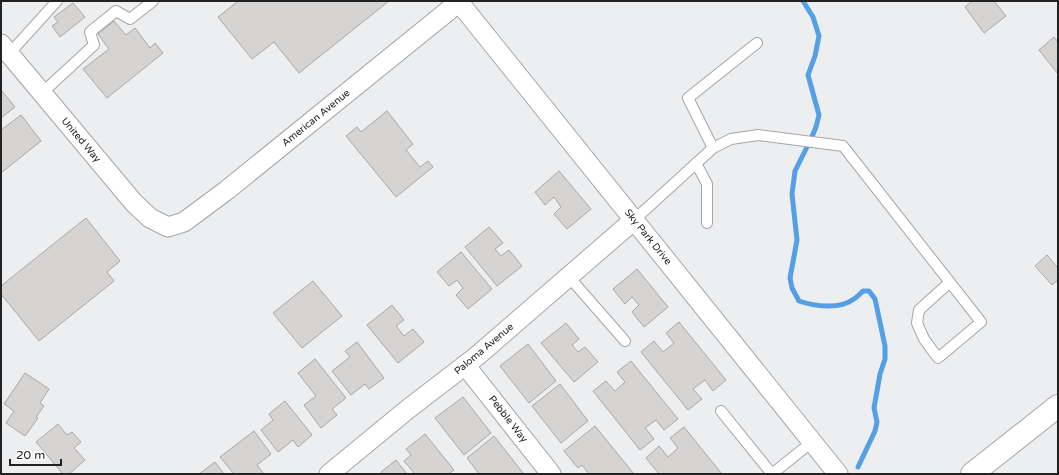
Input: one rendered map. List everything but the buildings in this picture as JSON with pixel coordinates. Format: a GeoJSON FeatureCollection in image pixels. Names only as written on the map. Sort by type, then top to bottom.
{"type":"FeatureCollection","features":[{"type":"Feature","properties":{"kind":"main road"},"geometry":{"type":"LineString","coordinates":[[972,474],[1058,406]]}},
{"type":"Feature","properties":{"kind":"street","name":"Sky Park Drive"},"geometry":{"type":"LineString","coordinates":[[458,1],[838,474]]}},
{"type":"Feature","properties":{"kind":"street","name":"American Avenue"},"geometry":{"type":"LineString","coordinates":[[168,227],[184,222],[227,190],[458,1]]}},
{"type":"Feature","properties":{"kind":"street","name":"United Way"},"geometry":{"type":"LineString","coordinates":[[5,49],[134,203],[150,218],[168,227]]}},
{"type":"Feature","properties":{"kind":"street","name":"Paloma Avenue"},"geometry":{"type":"LineString","coordinates":[[329,474],[408,409],[465,365],[634,220]]}},
{"type":"Feature","properties":{"kind":"street","name":"Pebble Way"},"geometry":{"type":"LineString","coordinates":[[465,365],[551,474]]}},
{"type":"Feature","properties":{"kind":"lane"},"geometry":{"type":"LineString","coordinates":[[5,49],[57,1]]}},
{"type":"Feature","properties":{"kind":"lane"},"geometry":{"type":"LineString","coordinates":[[42,93],[94,45],[90,32],[116,11],[130,18],[153,1]]}},
{"type":"Feature","properties":{"kind":"lane"},"geometry":{"type":"LineString","coordinates":[[713,148],[688,98],[757,43]]}},
{"type":"Feature","properties":{"kind":"lane"},"geometry":{"type":"LineString","coordinates":[[634,220],[713,148],[731,139],[758,135],[843,146],[950,282],[981,322],[938,358],[924,339],[917,323],[919,310],[950,282]]}},
{"type":"Feature","properties":{"kind":"lane"},"geometry":{"type":"LineString","coordinates":[[696,163],[707,184],[707,223]]}},
{"type":"Feature","properties":{"kind":"lane"},"geometry":{"type":"LineString","coordinates":[[568,277],[625,341]]}},
{"type":"Feature","properties":{"kind":"lane"},"geometry":{"type":"LineString","coordinates":[[721,410],[772,474],[812,442]]}},
{"type":"Feature","properties":{"kind":"waterway"},"geometry":{"type":"LineString","coordinates":[[803,1],[813,17],[819,36],[815,56],[808,75],[819,115],[811,139],[795,171],[792,194],[797,240],[790,278],[792,288],[799,301],[805,303],[826,306],[841,305],[854,299],[863,291],[869,291],[875,299],[885,346],[885,359],[880,374],[874,408],[877,422],[875,431],[858,467]]}}]}
